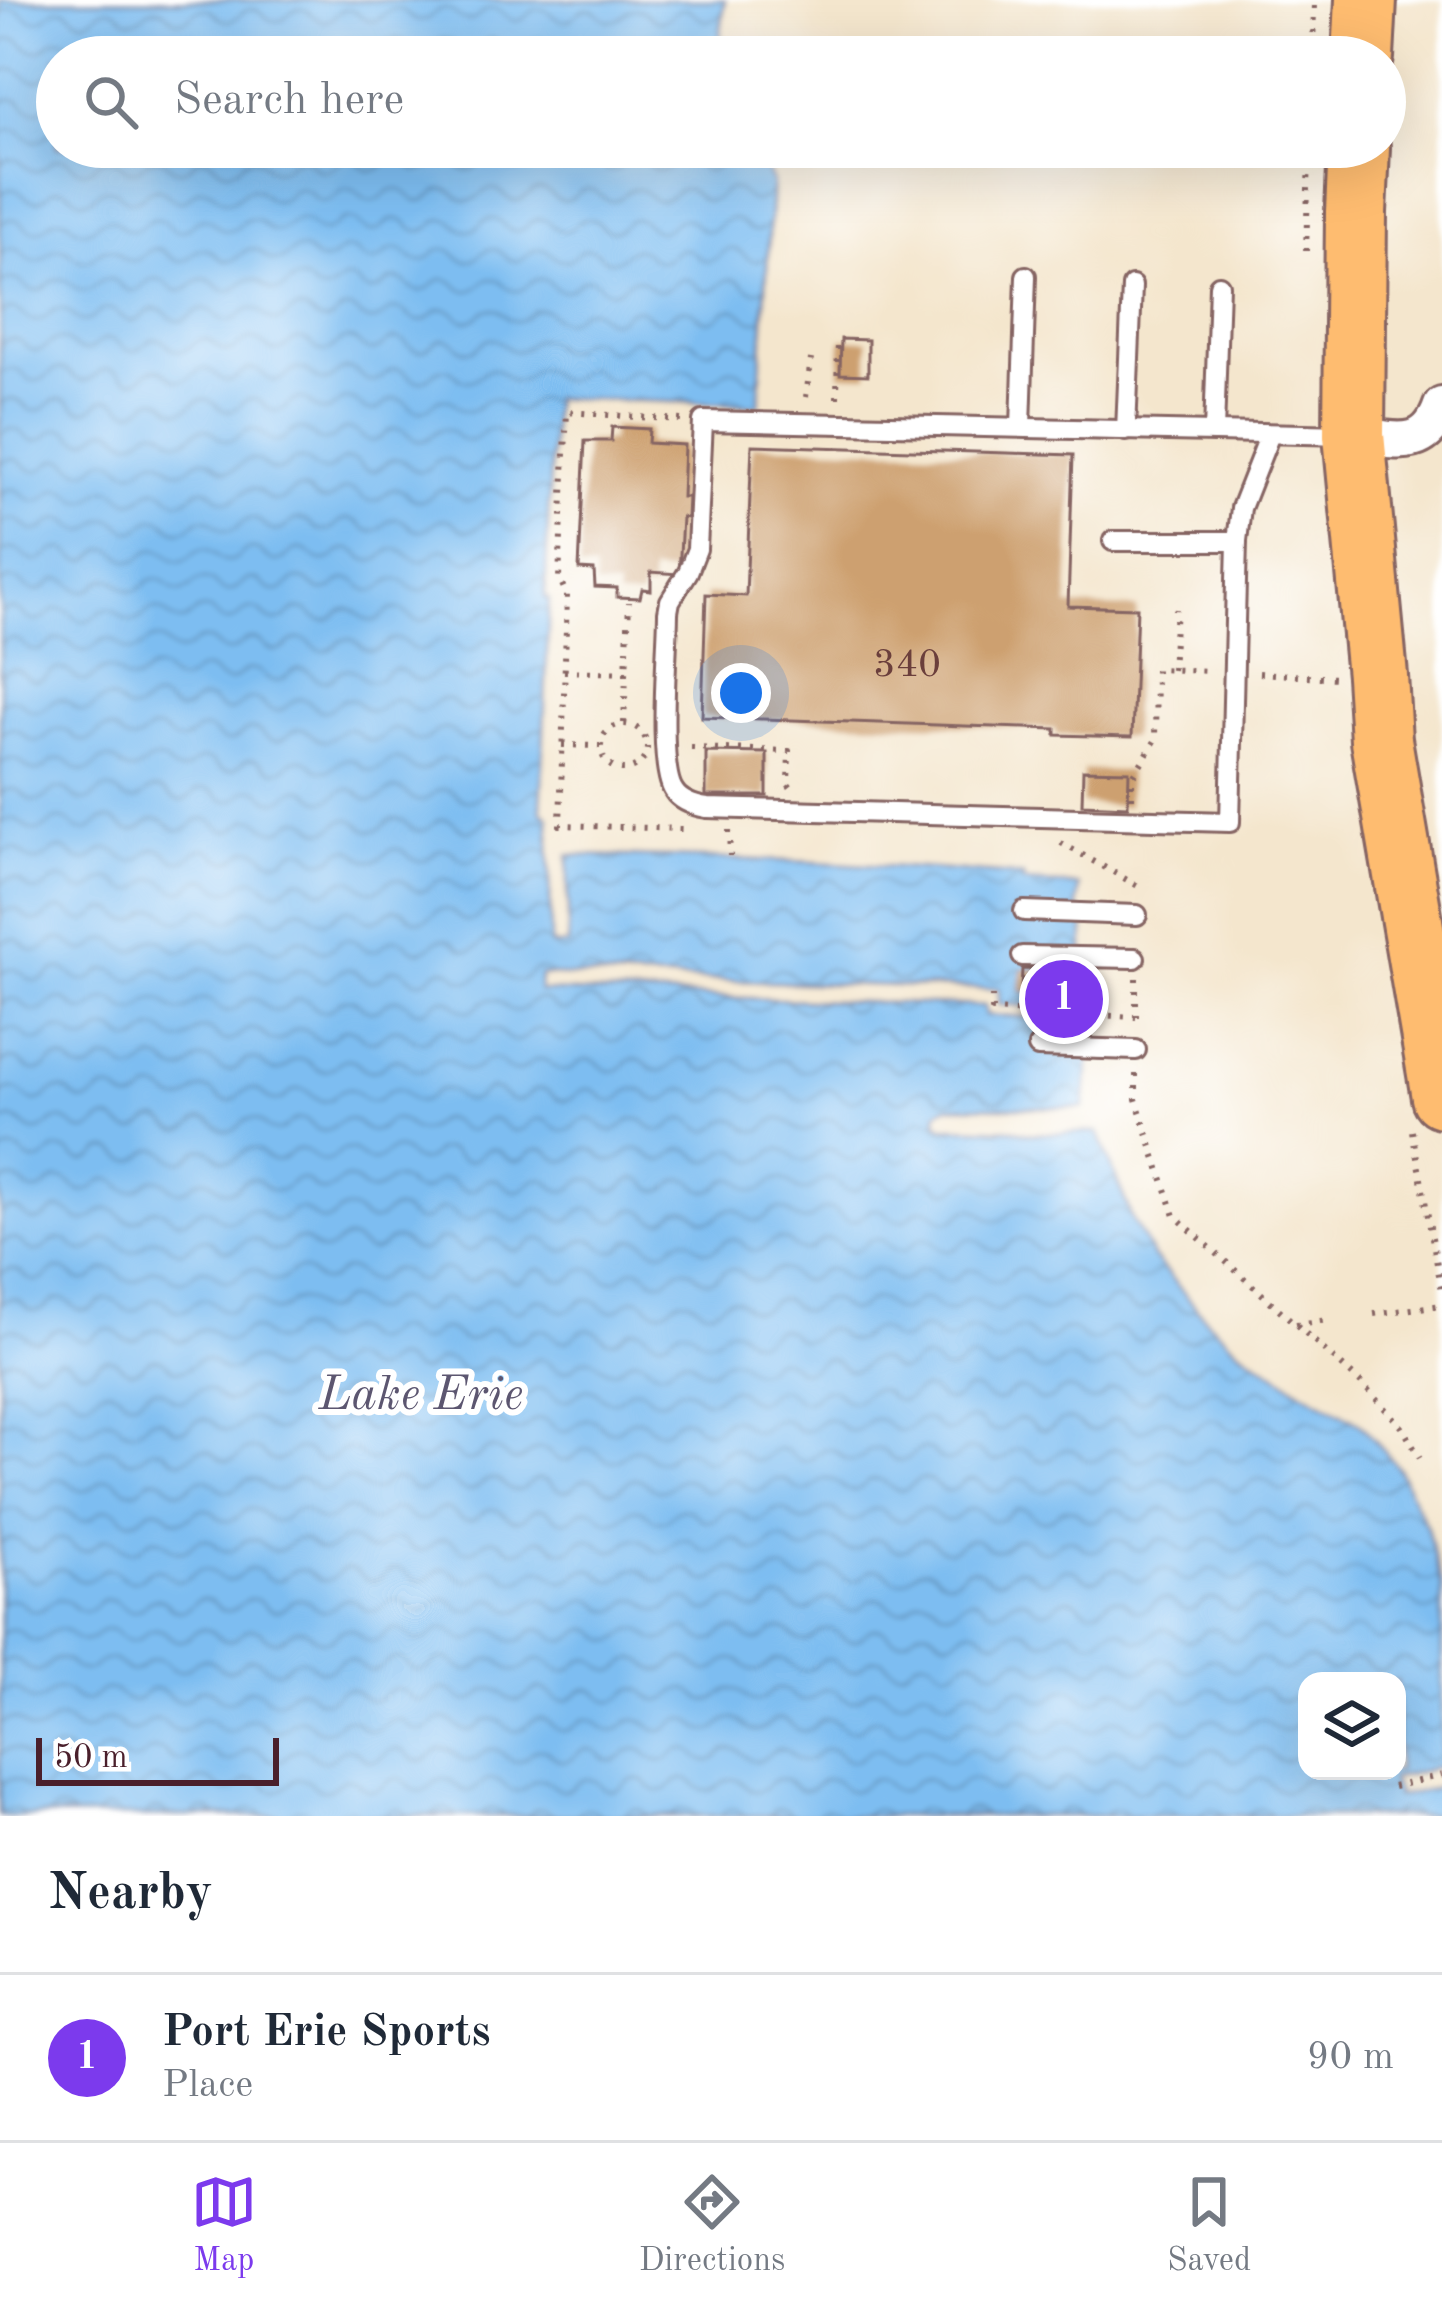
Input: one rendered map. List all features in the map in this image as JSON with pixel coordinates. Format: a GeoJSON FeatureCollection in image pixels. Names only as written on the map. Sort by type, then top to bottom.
{"type":"FeatureCollection","features":[{"type":"Feature","properties":{"kind":"highway"},"geometry":{"type":"LineString","coordinates":[[1364,36],[1366,0]]}},
{"type":"Feature","properties":{"kind":"highway"},"geometry":{"type":"LineString","coordinates":[[1358,168],[1354,435],[1381,740],[1442,1097]]}},
{"type":"Feature","properties":{"kind":"street"},"geometry":{"type":"LineString","coordinates":[[1354,435],[1413,440],[1432,428],[1442,406]]}},
{"type":"Feature","properties":{"kind":"lane"},"geometry":{"type":"LineString","coordinates":[[1021,426],[1026,276]]}},
{"type":"Feature","properties":{"kind":"lane"},"geometry":{"type":"LineString","coordinates":[[1214,432],[1219,285]]}},
{"type":"Feature","properties":{"kind":"lane"},"geometry":{"type":"LineString","coordinates":[[1126,431],[1132,286]]}},
{"type":"Feature","properties":{"kind":"lane"},"geometry":{"type":"LineString","coordinates":[[1270,434],[1241,508],[1237,541],[1230,822],[707,808],[692,805],[674,791],[665,758],[668,612],[697,549],[704,421],[1354,435]]}},
{"type":"Feature","properties":{"kind":"lane"},"geometry":{"type":"LineString","coordinates":[[1113,541],[1237,541]]}},
{"type":"Feature","properties":{"kind":"lane"},"geometry":{"type":"LineString","coordinates":[[1024,911],[1137,915]]}},
{"type":"Feature","properties":{"kind":"lane"},"geometry":{"type":"LineString","coordinates":[[1022,956],[1135,958]]}},
{"type":"Feature","properties":{"kind":"lane"},"geometry":{"type":"LineString","coordinates":[[1038,1047],[1136,1050]]}},
{"type":"Feature","properties":{"kind":"path"},"geometry":{"type":"LineString","coordinates":[[1313,36],[1314,0]]}},
{"type":"Feature","properties":{"kind":"path"},"geometry":{"type":"LineString","coordinates":[[837,398],[838,340]]}},
{"type":"Feature","properties":{"kind":"path"},"geometry":{"type":"LineString","coordinates":[[804,398],[811,359]]}},
{"type":"Feature","properties":{"kind":"path"},"geometry":{"type":"LineString","coordinates":[[686,830],[560,825],[567,595],[559,578],[567,412],[704,421]]}},
{"type":"Feature","properties":{"kind":"path"},"geometry":{"type":"LineString","coordinates":[[624,724],[629,602]]}},
{"type":"Feature","properties":{"kind":"path"},"geometry":{"type":"LineString","coordinates":[[1172,670],[1176,609]]}},
{"type":"Feature","properties":{"kind":"path"},"geometry":{"type":"LineString","coordinates":[[1132,808],[1132,778],[1155,742],[1156,669],[1217,671]]}},
{"type":"Feature","properties":{"kind":"path"},"geometry":{"type":"LineString","coordinates":[[564,671],[627,673]]}},
{"type":"Feature","properties":{"kind":"path"},"geometry":{"type":"LineString","coordinates":[[1253,673],[1339,679]]}},
{"type":"Feature","properties":{"kind":"path"},"geometry":{"type":"LineString","coordinates":[[624,724],[639,729],[647,748],[638,766],[618,770],[608,765],[600,746],[610,728],[624,724]]}},
{"type":"Feature","properties":{"kind":"path"},"geometry":{"type":"LineString","coordinates":[[561,745],[600,746]]}},
{"type":"Feature","properties":{"kind":"path"},"geometry":{"type":"LineString","coordinates":[[681,748],[789,751],[792,789]]}},
{"type":"Feature","properties":{"kind":"path"},"geometry":{"type":"LineString","coordinates":[[1042,842],[1061,842],[1138,886],[1137,915]]}},
{"type":"Feature","properties":{"kind":"path"},"geometry":{"type":"LineString","coordinates":[[1135,958],[1136,1099],[1175,1216],[1383,1405],[1420,1458]]}},
{"type":"Feature","properties":{"kind":"path"},"geometry":{"type":"LineString","coordinates":[[992,995],[992,1010],[1136,1017]]}},
{"type":"Feature","properties":{"kind":"path"},"geometry":{"type":"LineString","coordinates":[[1374,1314],[1442,1305]]}},
{"type":"Feature","properties":{"kind":"path"},"geometry":{"type":"LineString","coordinates":[[1296,1324],[1328,1320]]}},
{"type":"Feature","properties":{"kind":"path"},"geometry":{"type":"LineString","coordinates":[[1393,1787],[1442,1775]]}},
{"type":"Feature","properties":{"kind":"water","name":"Lake Erie"},"geometry":{"type":"Polygon","coordinates":[[[0,0],[725,0],[720,36],[36,36],[36,168],[765,168],[772,182],[759,405],[553,398],[541,810],[549,817],[551,945],[568,945],[568,855],[796,861],[1023,876],[1023,882],[1079,886],[1077,908],[1085,917],[1083,952],[1088,971],[1023,969],[1021,991],[1032,992],[1031,1006],[999,1005],[999,989],[540,975],[539,991],[985,1006],[986,1015],[1094,1020],[1084,1108],[948,1106],[938,1112],[937,1122],[943,1127],[1030,1134],[1098,1132],[1133,1221],[1153,1257],[1206,1319],[1236,1347],[1361,1424],[1397,1466],[1427,1527],[1442,1588],[1442,1766],[1406,1775],[1406,1672],[1298,1672],[1298,1780],[1391,1780],[1397,1796],[1442,1787],[1442,1816],[0,1816],[0,0]]]}},
{"type":"Feature","properties":{"kind":"building"},"geometry":{"type":"Polygon","coordinates":[[[841,339],[868,340],[868,375],[840,374],[841,339]]]}},
{"type":"Feature","properties":{"kind":"building"},"geometry":{"type":"Polygon","coordinates":[[[612,427],[649,429],[648,443],[684,445],[682,497],[688,497],[687,518],[682,517],[679,574],[651,572],[651,590],[642,589],[640,598],[617,597],[617,588],[595,587],[594,570],[579,569],[585,441],[611,441],[612,427]]]}},
{"type":"Feature","properties":{"kind":"building"},"geometry":{"type":"Polygon","coordinates":[[[752,445],[1073,455],[1068,606],[1137,608],[1132,737],[1056,735],[1056,729],[702,717],[706,594],[746,596],[752,445]]]}},
{"type":"Feature","properties":{"kind":"building"},"geometry":{"type":"Polygon","coordinates":[[[706,752],[767,753],[767,796],[706,796],[706,752]]]}},
{"type":"Feature","properties":{"kind":"building"},"geometry":{"type":"Polygon","coordinates":[[[1083,770],[1129,771],[1128,806],[1082,804],[1083,770]]]}},
{"type":"Feature","properties":{"kind":"building"},"geometry":{"type":"Polygon","coordinates":[[[1022,969],[1098,971],[1096,1016],[1031,1012],[1032,992],[1021,991],[1022,969]]]}},
{"type":"Feature","properties":{"kind":"place","name":"Port Erie Sports"},"geometry":{"type":"Point","coordinates":[1064,999]}}]}
